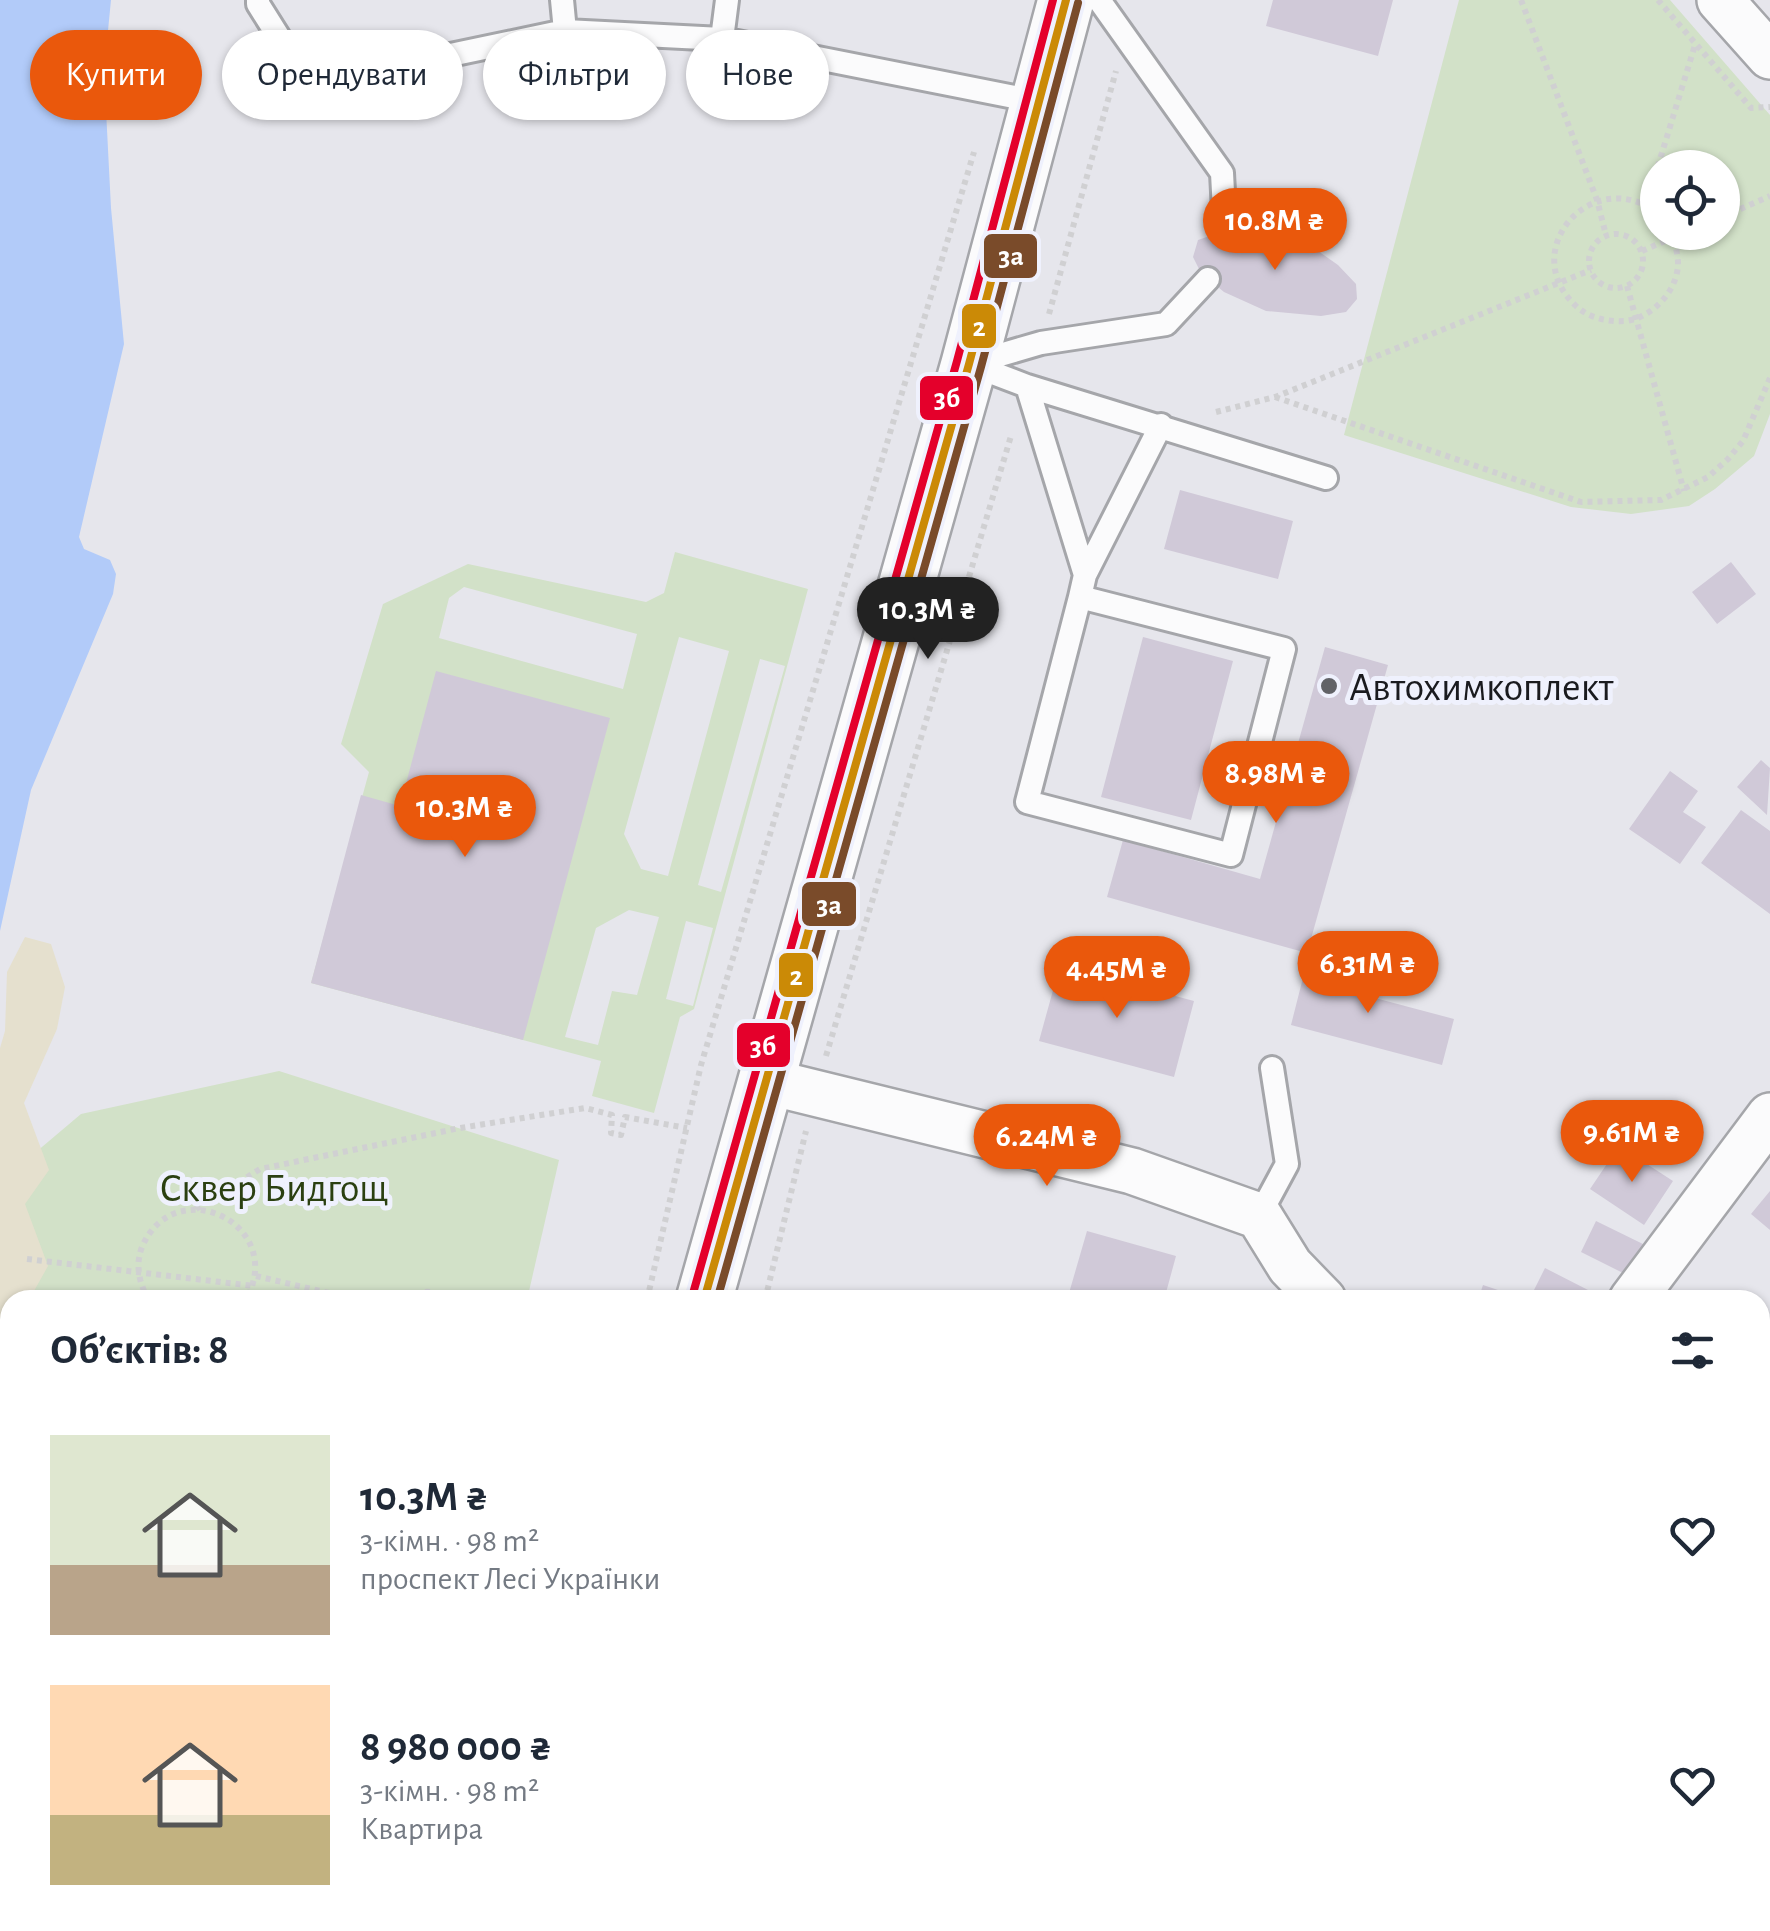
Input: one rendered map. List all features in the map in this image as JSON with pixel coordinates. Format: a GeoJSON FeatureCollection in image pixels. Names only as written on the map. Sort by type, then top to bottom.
{"type":"FeatureCollection","features":[{"type":"Feature","properties":{"kind":"street"},"geometry":{"type":"LineString","coordinates":[[708,1290],[790,1087],[969,364],[1016,97],[1066,0]]}},
{"type":"Feature","properties":{"kind":"street"},"geometry":{"type":"LineString","coordinates":[[1720,0],[1770,56]]}},
{"type":"Feature","properties":{"kind":"street"},"geometry":{"type":"LineString","coordinates":[[790,1087],[1132,1171],[1259,1216],[1290,1266],[1313,1290]]}},
{"type":"Feature","properties":{"kind":"street"},"geometry":{"type":"LineString","coordinates":[[1640,1290],[1770,1116]]}},
{"type":"Feature","properties":{"kind":"lane"},"geometry":{"type":"LineString","coordinates":[[258,0],[292,58],[422,61],[483,48]]}},
{"type":"Feature","properties":{"kind":"lane"},"geometry":{"type":"LineString","coordinates":[[562,0],[565,30]]}},
{"type":"Feature","properties":{"kind":"lane"},"geometry":{"type":"LineString","coordinates":[[723,30],[727,0]]}},
{"type":"Feature","properties":{"kind":"lane"},"geometry":{"type":"LineString","coordinates":[[1098,0],[1222,174],[1225,230]]}},
{"type":"Feature","properties":{"kind":"lane"},"geometry":{"type":"LineString","coordinates":[[829,60],[1016,97]]}},
{"type":"Feature","properties":{"kind":"lane"},"geometry":{"type":"LineString","coordinates":[[969,364],[1040,343],[1166,324],[1208,279]]}},
{"type":"Feature","properties":{"kind":"lane"},"geometry":{"type":"LineString","coordinates":[[969,364],[1027,386],[1326,478]]}},
{"type":"Feature","properties":{"kind":"lane"},"geometry":{"type":"LineString","coordinates":[[1027,386],[1083,586]]}},
{"type":"Feature","properties":{"kind":"lane"},"geometry":{"type":"LineString","coordinates":[[1083,586],[1284,649],[1231,855],[1027,802],[1083,586],[1162,425]]}},
{"type":"Feature","properties":{"kind":"lane"},"geometry":{"type":"LineString","coordinates":[[1259,1216],[1287,1164],[1272,1068]]}},
{"type":"Feature","properties":{"kind":"path"},"geometry":{"type":"LineString","coordinates":[[1521,0],[1597,200],[1606,235]]}},
{"type":"Feature","properties":{"kind":"path"},"geometry":{"type":"LineString","coordinates":[[1658,0],[1750,108],[1770,107]]}},
{"type":"Feature","properties":{"kind":"path"},"geometry":{"type":"LineString","coordinates":[[1040,343],[1125,37]]}},
{"type":"Feature","properties":{"kind":"path"},"geometry":{"type":"LineString","coordinates":[[1663,150],[1696,45]]}},
{"type":"Feature","properties":{"kind":"path"},"geometry":{"type":"LineString","coordinates":[[649,1290],[707,1047],[1016,97]]}},
{"type":"Feature","properties":{"kind":"path"},"geometry":{"type":"LineString","coordinates":[[1740,209],[1770,196]]}},
{"type":"Feature","properties":{"kind":"path"},"geometry":{"type":"LineString","coordinates":[[1640,203],[1622,198],[1597,200],[1582,208],[1560,234],[1554,267],[1559,283],[1579,309],[1594,317],[1610,321],[1636,319],[1656,307],[1675,279],[1675,250]]}},
{"type":"Feature","properties":{"kind":"path"},"geometry":{"type":"LineString","coordinates":[[1625,234],[1634,238],[1642,251],[1641,274],[1627,286],[1610,288],[1591,270],[1593,246],[1606,235],[1625,234]]}},
{"type":"Feature","properties":{"kind":"path"},"geometry":{"type":"LineString","coordinates":[[1162,425],[1275,397],[1591,270]]}},
{"type":"Feature","properties":{"kind":"path"},"geometry":{"type":"LineString","coordinates":[[1627,286],[1684,491]]}},
{"type":"Feature","properties":{"kind":"path"},"geometry":{"type":"LineString","coordinates":[[1275,397],[1581,502],[1660,500],[1708,477],[1743,442],[1770,378]]}},
{"type":"Feature","properties":{"kind":"path"},"geometry":{"type":"LineString","coordinates":[[766,1290],[790,1087],[888,841],[1027,386]]}},
{"type":"Feature","properties":{"kind":"path"},"geometry":{"type":"LineString","coordinates":[[143,1290],[138,1270],[140,1252],[161,1221],[196,1209],[260,1169],[460,1128],[585,1108],[612,1115],[610,1133],[621,1135],[625,1117],[687,1128]]}},
{"type":"Feature","properties":{"kind":"path"},"geometry":{"type":"LineString","coordinates":[[196,1209],[225,1217],[248,1237],[255,1256],[252,1290]]}},
{"type":"Feature","properties":{"kind":"path"},"geometry":{"type":"LineString","coordinates":[[27,1259],[254,1286]]}},
{"type":"Feature","properties":{"kind":"path"},"geometry":{"type":"LineString","coordinates":[[256,1276],[317,1290]]}},
{"type":"Feature","properties":{"kind":"green space"},"geometry":{"type":"Polygon","coordinates":[[[1459,0],[1670,0],[1770,115],[1770,414],[1754,456],[1689,506],[1631,514],[1571,507],[1344,435],[1459,0]]]}},
{"type":"Feature","properties":{"kind":"green space"},"geometry":{"type":"Polygon","coordinates":[[[675,552],[808,589],[694,1009],[680,1017],[654,1113],[592,1096],[601,1061],[311,983],[369,772],[341,744],[383,604],[468,564],[646,602],[664,593],[675,552]],[[464,587],[449,598],[439,638],[623,689],[637,634],[464,587]],[[679,637],[624,834],[641,869],[668,876],[729,651],[679,637]],[[760,659],[698,885],[721,892],[785,666],[760,659]],[[629,910],[596,928],[565,1037],[598,1045],[612,991],[637,995],[659,917],[629,910]],[[686,921],[666,999],[693,1006],[713,928],[686,921]]]}},
{"type":"Feature","properties":{"kind":"green space","name":"Сквер Бидгощ"},"geometry":{"type":"Polygon","coordinates":[[[279,1071],[559,1160],[529,1290],[6,1290],[0,1241],[10,1174],[81,1114],[279,1071]]]}},
{"type":"Feature","properties":{"kind":"sand"},"geometry":{"type":"Polygon","coordinates":[[[25,937],[51,944],[65,987],[57,1029],[24,1103],[49,1170],[25,1204],[48,1266],[35,1290],[0,1290],[0,1048],[5,1031],[7,972],[25,937]]]}},
{"type":"Feature","properties":{"kind":"water"},"geometry":{"type":"Polygon","coordinates":[[[0,0],[111,0],[108,30],[30,30],[30,120],[107,120],[124,344],[79,537],[84,549],[110,560],[116,574],[113,594],[31,790],[0,931],[0,0]]]}},
{"type":"Feature","properties":{"kind":"building"},"geometry":{"type":"Polygon","coordinates":[[[1273,0],[1393,0],[1378,56],[1266,26],[1273,0]]]}},
{"type":"Feature","properties":{"kind":"building"},"geometry":{"type":"Polygon","coordinates":[[[1230,229],[1268,230],[1311,246],[1356,284],[1357,299],[1346,312],[1321,316],[1266,311],[1224,292],[1201,273],[1193,257],[1198,240],[1230,229]]]}},
{"type":"Feature","properties":{"kind":"building"},"geometry":{"type":"Polygon","coordinates":[[[1180,490],[1293,521],[1278,579],[1164,549],[1180,490]]]}},
{"type":"Feature","properties":{"kind":"building"},"geometry":{"type":"Polygon","coordinates":[[[1731,562],[1756,594],[1717,624],[1692,592],[1731,562]]]}},
{"type":"Feature","properties":{"kind":"building"},"geometry":{"type":"Polygon","coordinates":[[[1143,637],[1233,661],[1191,820],[1101,797],[1143,637]]]}},
{"type":"Feature","properties":{"kind":"building"},"geometry":{"type":"Polygon","coordinates":[[[1325,647],[1388,665],[1307,953],[1107,897],[1123,840],[1260,879],[1325,647]]]}},
{"type":"Feature","properties":{"kind":"building"},"geometry":{"type":"Polygon","coordinates":[[[436,671],[610,718],[523,1040],[311,983],[361,795],[400,806],[436,671]]]}},
{"type":"Feature","properties":{"kind":"building"},"geometry":{"type":"Polygon","coordinates":[[[1761,760],[1770,768],[1767,815],[1737,787],[1761,760]]]}},
{"type":"Feature","properties":{"kind":"building"},"geometry":{"type":"Polygon","coordinates":[[[1670,771],[1698,791],[1683,812],[1706,827],[1680,864],[1629,829],[1670,771]]]}},
{"type":"Feature","properties":{"kind":"building"},"geometry":{"type":"Polygon","coordinates":[[[1741,810],[1770,831],[1770,914],[1701,863],[1741,810]]]}},
{"type":"Feature","properties":{"kind":"building"},"geometry":{"type":"Polygon","coordinates":[[[1307,962],[1380,982],[1375,998],[1454,1019],[1442,1065],[1291,1025],[1307,962]]]}},
{"type":"Feature","properties":{"kind":"building"},"geometry":{"type":"Polygon","coordinates":[[[1060,965],[1194,1001],[1174,1077],[1039,1041],[1060,965]]]}},
{"type":"Feature","properties":{"kind":"building"},"geometry":{"type":"Polygon","coordinates":[[[1619,1146],[1673,1181],[1644,1225],[1590,1189],[1619,1146]]]}},
{"type":"Feature","properties":{"kind":"building"},"geometry":{"type":"Polygon","coordinates":[[[1770,1191],[1770,1230],[1751,1214],[1770,1191]]]}},
{"type":"Feature","properties":{"kind":"building"},"geometry":{"type":"Polygon","coordinates":[[[1596,1221],[1645,1245],[1629,1276],[1581,1252],[1596,1221]]]}},
{"type":"Feature","properties":{"kind":"building"},"geometry":{"type":"Polygon","coordinates":[[[1087,1231],[1176,1256],[1167,1290],[1070,1290],[1087,1231]]]}},
{"type":"Feature","properties":{"kind":"building"},"geometry":{"type":"Polygon","coordinates":[[[1545,1268],[1588,1290],[1534,1290],[1545,1268]]]}},
{"type":"Feature","properties":{"kind":"transit line","name":"3б"},"geometry":{"type":"LineString","coordinates":[[694,1290],[957,361],[1053,0]]}},
{"type":"Feature","properties":{"kind":"transit line","name":"2"},"geometry":{"type":"LineString","coordinates":[[707,1290],[969,364],[1066,0]]}},
{"type":"Feature","properties":{"kind":"transit line","name":"3а"},"geometry":{"type":"LineString","coordinates":[[720,1290],[981,367],[1078,3]]}},
{"type":"Feature","properties":{"kind":"place","name":"Автохимкоплект"},"geometry":{"type":"Point","coordinates":[1329,686]}}]}
